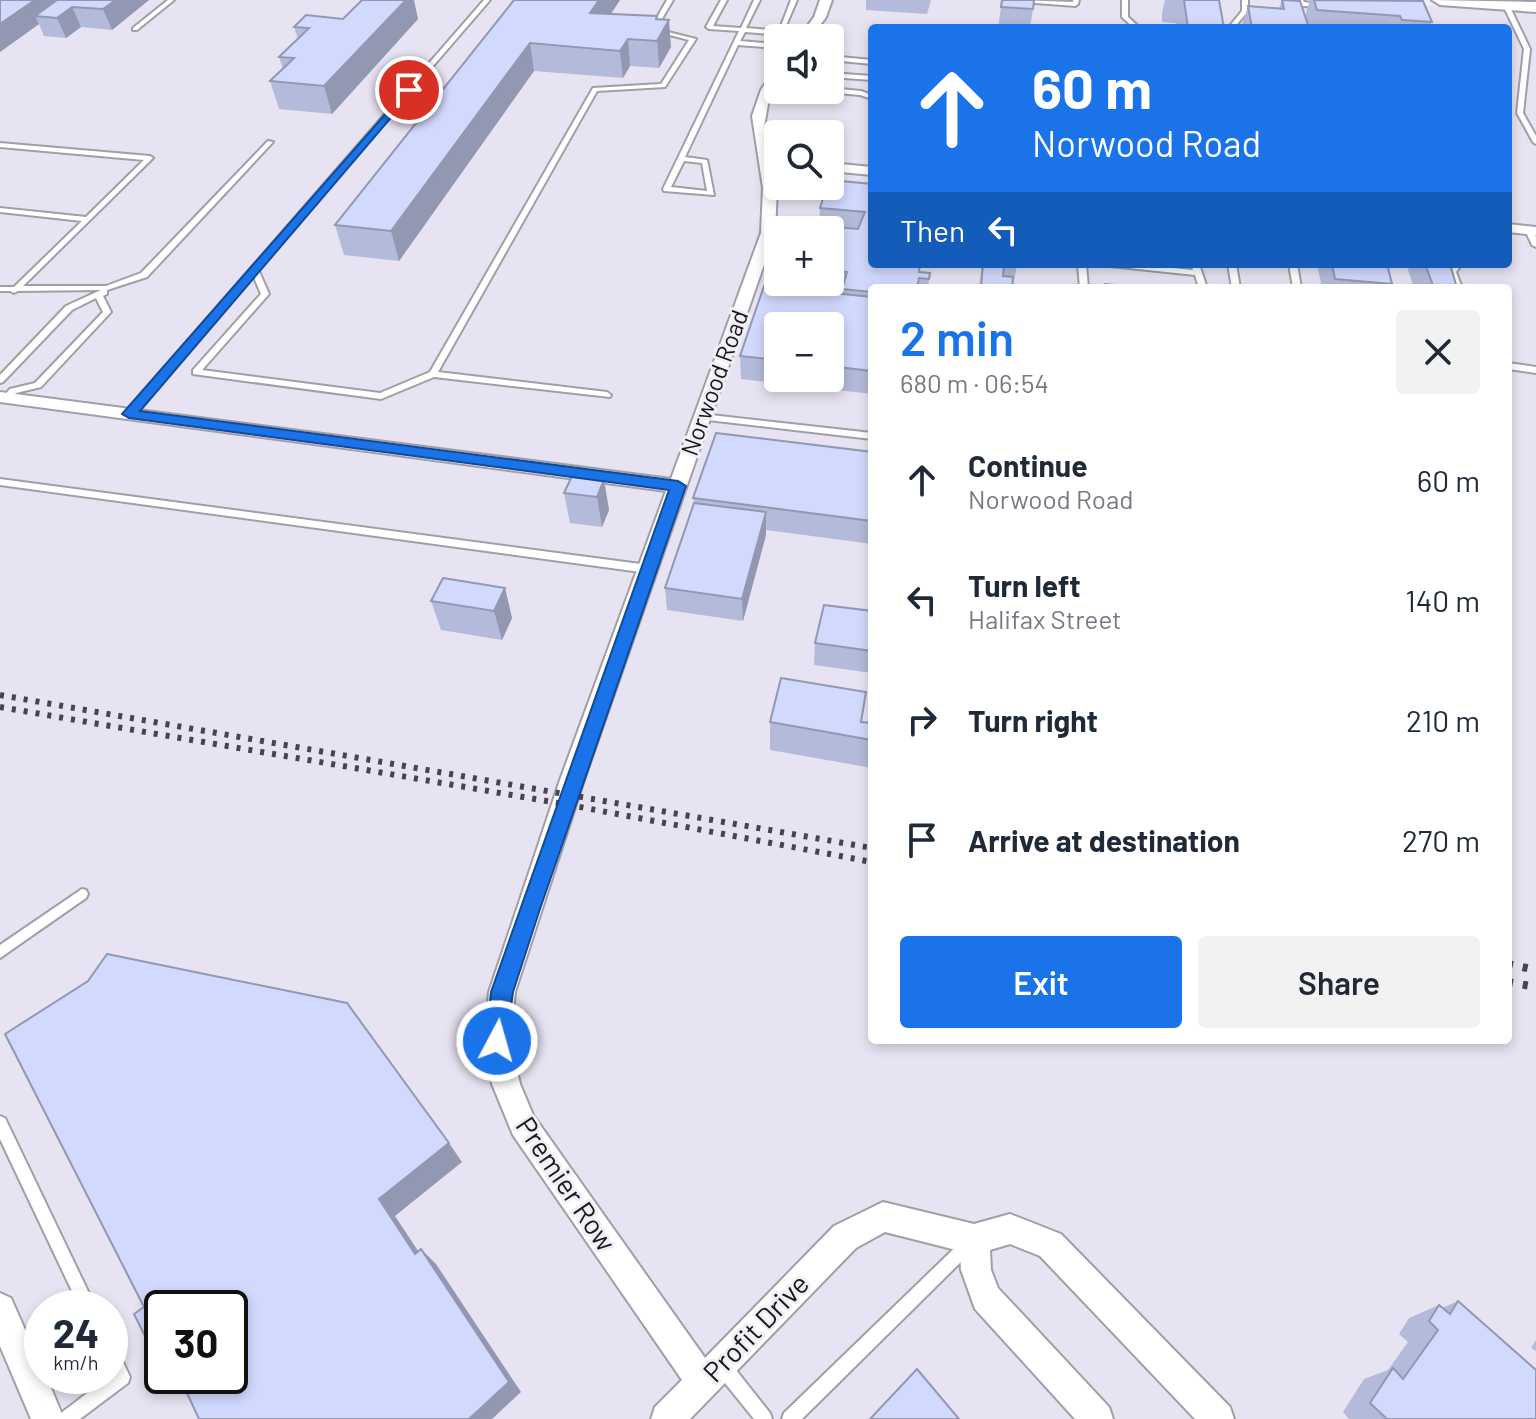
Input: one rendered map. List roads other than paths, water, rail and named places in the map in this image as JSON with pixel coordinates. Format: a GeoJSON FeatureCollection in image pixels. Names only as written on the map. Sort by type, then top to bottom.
{"type":"FeatureCollection","features":[{"type":"Feature","properties":{"kind":"main road"},"geometry":{"type":"LineString","coordinates":[[1440,0],[1504,2],[1536,7]]}},
{"type":"Feature","properties":{"kind":"street"},"geometry":{"type":"LineString","coordinates":[[815,24],[826,0]]}},
{"type":"Feature","properties":{"kind":"street","name":"Norwood Road"},"geometry":{"type":"LineString","coordinates":[[764,145],[755,124],[765,104]]}},
{"type":"Feature","properties":{"kind":"street"},"geometry":{"type":"LineString","coordinates":[[844,168],[868,171]]}},
{"type":"Feature","properties":{"kind":"street","name":"Norwood Road"},"geometry":{"type":"LineString","coordinates":[[557,825],[768,233],[771,200]]}},
{"type":"Feature","properties":{"kind":"street"},"geometry":{"type":"LineString","coordinates":[[1512,229],[1534,235]]}},
{"type":"Feature","properties":{"kind":"street"},"geometry":{"type":"LineString","coordinates":[[4,389],[129,414],[678,486]]}},
{"type":"Feature","properties":{"kind":"street","name":"Premier Row"},"geometry":{"type":"LineString","coordinates":[[557,825],[502,992],[497,1041],[506,1084],[523,1125],[712,1374]]}},
{"type":"Feature","properties":{"kind":"street","name":"Profit Drive"},"geometry":{"type":"LineString","coordinates":[[667,1419],[845,1237],[883,1217],[974,1239]]}},
{"type":"Feature","properties":{"kind":"street"},"geometry":{"type":"LineString","coordinates":[[1097,1419],[986,1298],[976,1270],[974,1239],[1010,1229],[1050,1245],[1218,1419]]}},
{"type":"Feature","properties":{"kind":"street"},"geometry":{"type":"LineString","coordinates":[[0,1309],[48,1419]]}},
{"type":"Feature","properties":{"kind":"lane"},"geometry":{"type":"LineString","coordinates":[[135,29],[171,0]]}},
{"type":"Feature","properties":{"kind":"lane"},"geometry":{"type":"LineString","coordinates":[[129,414],[487,0]]}},
{"type":"Feature","properties":{"kind":"lane"},"geometry":{"type":"LineString","coordinates":[[433,374],[595,89],[663,86],[693,39],[653,30],[670,0]]}},
{"type":"Feature","properties":{"kind":"lane"},"geometry":{"type":"LineString","coordinates":[[724,0],[709,27],[772,32],[783,27],[794,0]]}},
{"type":"Feature","properties":{"kind":"lane"},"geometry":{"type":"LineString","coordinates":[[681,159],[705,161],[711,193],[667,189],[681,159],[736,43],[757,0]]}},
{"type":"Feature","properties":{"kind":"lane"},"geometry":{"type":"LineString","coordinates":[[1023,0],[1075,4],[1076,0]]}},
{"type":"Feature","properties":{"kind":"lane"},"geometry":{"type":"LineString","coordinates":[[1125,0],[1125,17],[1133,24]]}},
{"type":"Feature","properties":{"kind":"lane"},"geometry":{"type":"LineString","coordinates":[[1234,24],[1245,11],[1245,0]]}},
{"type":"Feature","properties":{"kind":"lane"},"geometry":{"type":"LineString","coordinates":[[1300,0],[1302,4],[1330,6]]}},
{"type":"Feature","properties":{"kind":"lane"},"geometry":{"type":"LineString","coordinates":[[1504,2],[1527,49],[1520,113],[1536,142]]}},
{"type":"Feature","properties":{"kind":"lane"},"geometry":{"type":"LineString","coordinates":[[736,43],[764,45]]}},
{"type":"Feature","properties":{"kind":"lane"},"geometry":{"type":"LineString","coordinates":[[844,59],[868,62]]}},
{"type":"Feature","properties":{"kind":"lane"},"geometry":{"type":"LineString","coordinates":[[844,76],[868,78]]}},
{"type":"Feature","properties":{"kind":"lane"},"geometry":{"type":"LineString","coordinates":[[844,92],[868,96]]}},
{"type":"Feature","properties":{"kind":"lane"},"geometry":{"type":"LineString","coordinates":[[0,289],[107,288],[144,275],[270,142]]}},
{"type":"Feature","properties":{"kind":"lane"},"geometry":{"type":"LineString","coordinates":[[0,145],[150,158],[14,291]]}},
{"type":"Feature","properties":{"kind":"lane"},"geometry":{"type":"LineString","coordinates":[[0,210],[87,219]]}},
{"type":"Feature","properties":{"kind":"lane"},"geometry":{"type":"LineString","coordinates":[[255,270],[265,294],[196,372],[381,396],[433,374],[607,395]]}},
{"type":"Feature","properties":{"kind":"lane"},"geometry":{"type":"LineString","coordinates":[[4,389],[69,308],[99,296],[107,288]]}},
{"type":"Feature","properties":{"kind":"lane"},"geometry":{"type":"LineString","coordinates":[[4,389],[38,385],[107,312],[99,296]]}},
{"type":"Feature","properties":{"kind":"lane"},"geometry":{"type":"LineString","coordinates":[[1512,367],[1536,370]]}},
{"type":"Feature","properties":{"kind":"lane"},"geometry":{"type":"LineString","coordinates":[[702,417],[868,436]]}},
{"type":"Feature","properties":{"kind":"lane"},"geometry":{"type":"LineString","coordinates":[[0,482],[648,569]]}},
{"type":"Feature","properties":{"kind":"lane"},"geometry":{"type":"LineString","coordinates":[[0,952],[82,894]]}},
{"type":"Feature","properties":{"kind":"lane"},"geometry":{"type":"LineString","coordinates":[[0,1123],[79,1290]]}},
{"type":"Feature","properties":{"kind":"lane"},"geometry":{"type":"LineString","coordinates":[[790,1419],[974,1239]]}},
{"type":"Feature","properties":{"kind":"lane"},"geometry":{"type":"LineString","coordinates":[[712,1374],[764,1419]]}},
{"type":"Feature","properties":{"kind":"lane"},"geometry":{"type":"LineString","coordinates":[[67,1419],[100,1394]]}},
{"type":"Feature","properties":{"kind":"railway"},"geometry":{"type":"LineString","coordinates":[[0,695],[868,847]]}},
{"type":"Feature","properties":{"kind":"railway"},"geometry":{"type":"LineString","coordinates":[[0,707],[564,804],[868,861]]}},
{"type":"Feature","properties":{"kind":"railway"},"geometry":{"type":"LineString","coordinates":[[1512,965],[1536,970]]}},
{"type":"Feature","properties":{"kind":"railway"},"geometry":{"type":"LineString","coordinates":[[1512,983],[1536,987]]}}]}
